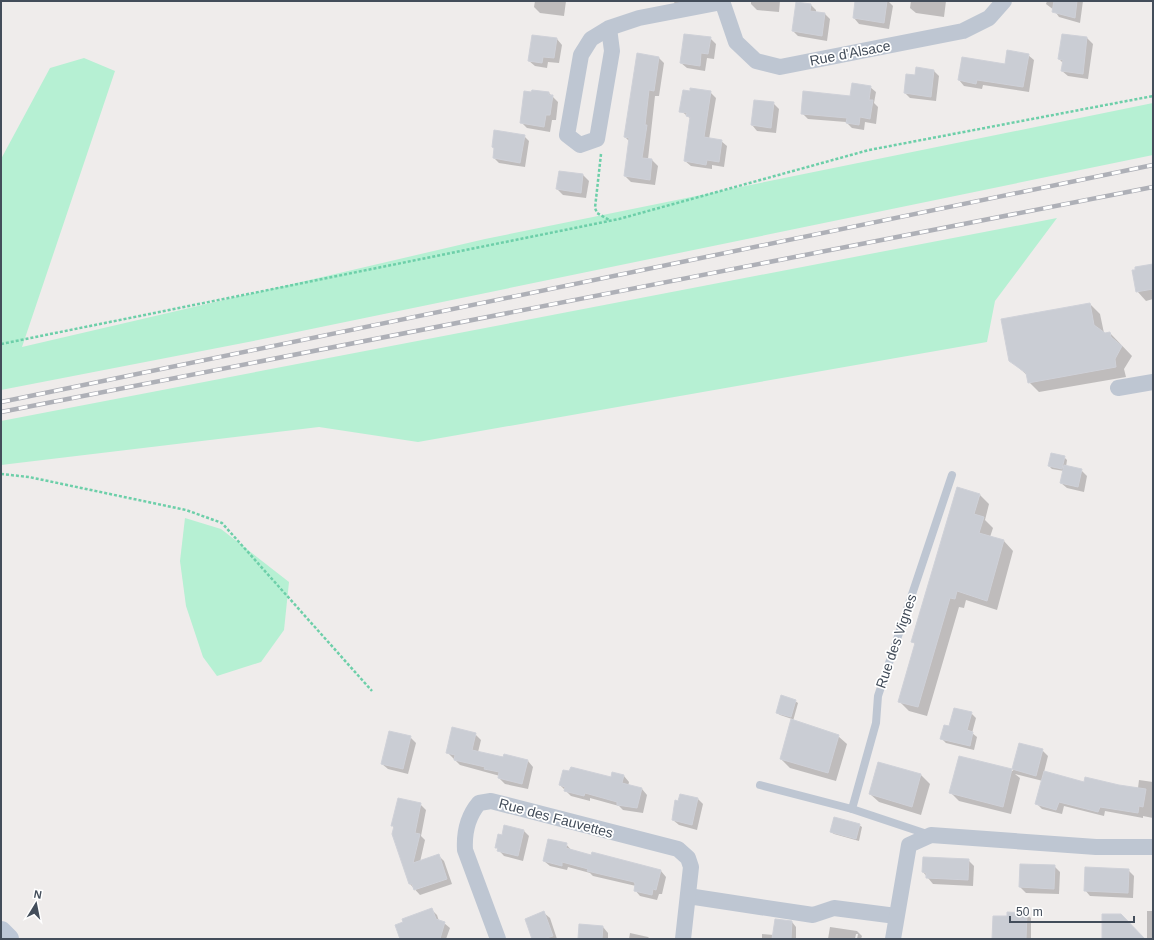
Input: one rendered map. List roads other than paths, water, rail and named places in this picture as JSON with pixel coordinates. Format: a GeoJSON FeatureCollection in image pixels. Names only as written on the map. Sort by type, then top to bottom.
{"type":"FeatureCollection","features":[{"type":"Feature","properties":{"kind":"main road"},"geometry":{"type":"LineString","coordinates":[[1,932],[8,939]]}},
{"type":"Feature","properties":{"kind":"street","name":"Rue d'Alsace"},"geometry":{"type":"LineString","coordinates":[[722,1],[736,42],[756,61],[780,67],[963,32],[989,18],[1004,1]]}},
{"type":"Feature","properties":{"kind":"street"},"geometry":{"type":"LineString","coordinates":[[609,28],[612,51],[597,139],[580,145],[567,135],[581,55],[591,39],[609,28],[639,18],[722,1]]}},
{"type":"Feature","properties":{"kind":"street"},"geometry":{"type":"LineString","coordinates":[[1118,388],[1153,382]]}},
{"type":"Feature","properties":{"kind":"street","name":"Rue des Fauvettes"},"geometry":{"type":"LineString","coordinates":[[498,939],[465,850],[465,838],[472,812],[479,803],[492,801],[678,849],[688,858],[691,867],[683,939]]}},
{"type":"Feature","properties":{"kind":"street"},"geometry":{"type":"LineString","coordinates":[[893,939],[909,846],[931,835],[1096,847],[1153,847]]}},
{"type":"Feature","properties":{"kind":"street"},"geometry":{"type":"LineString","coordinates":[[688,896],[813,915],[834,908],[896,916]]}},
{"type":"Feature","properties":{"kind":"lane","name":"Rue des Vignes"},"geometry":{"type":"LineString","coordinates":[[852,809],[876,723],[878,696],[952,475]]}},
{"type":"Feature","properties":{"kind":"lane"},"geometry":{"type":"LineString","coordinates":[[760,785],[852,809],[931,835]]}},
{"type":"Feature","properties":{"kind":"railway"},"geometry":{"type":"LineString","coordinates":[[1,402],[1153,165]]}},
{"type":"Feature","properties":{"kind":"railway"},"geometry":{"type":"LineString","coordinates":[[1,412],[1153,187]]}}]}
